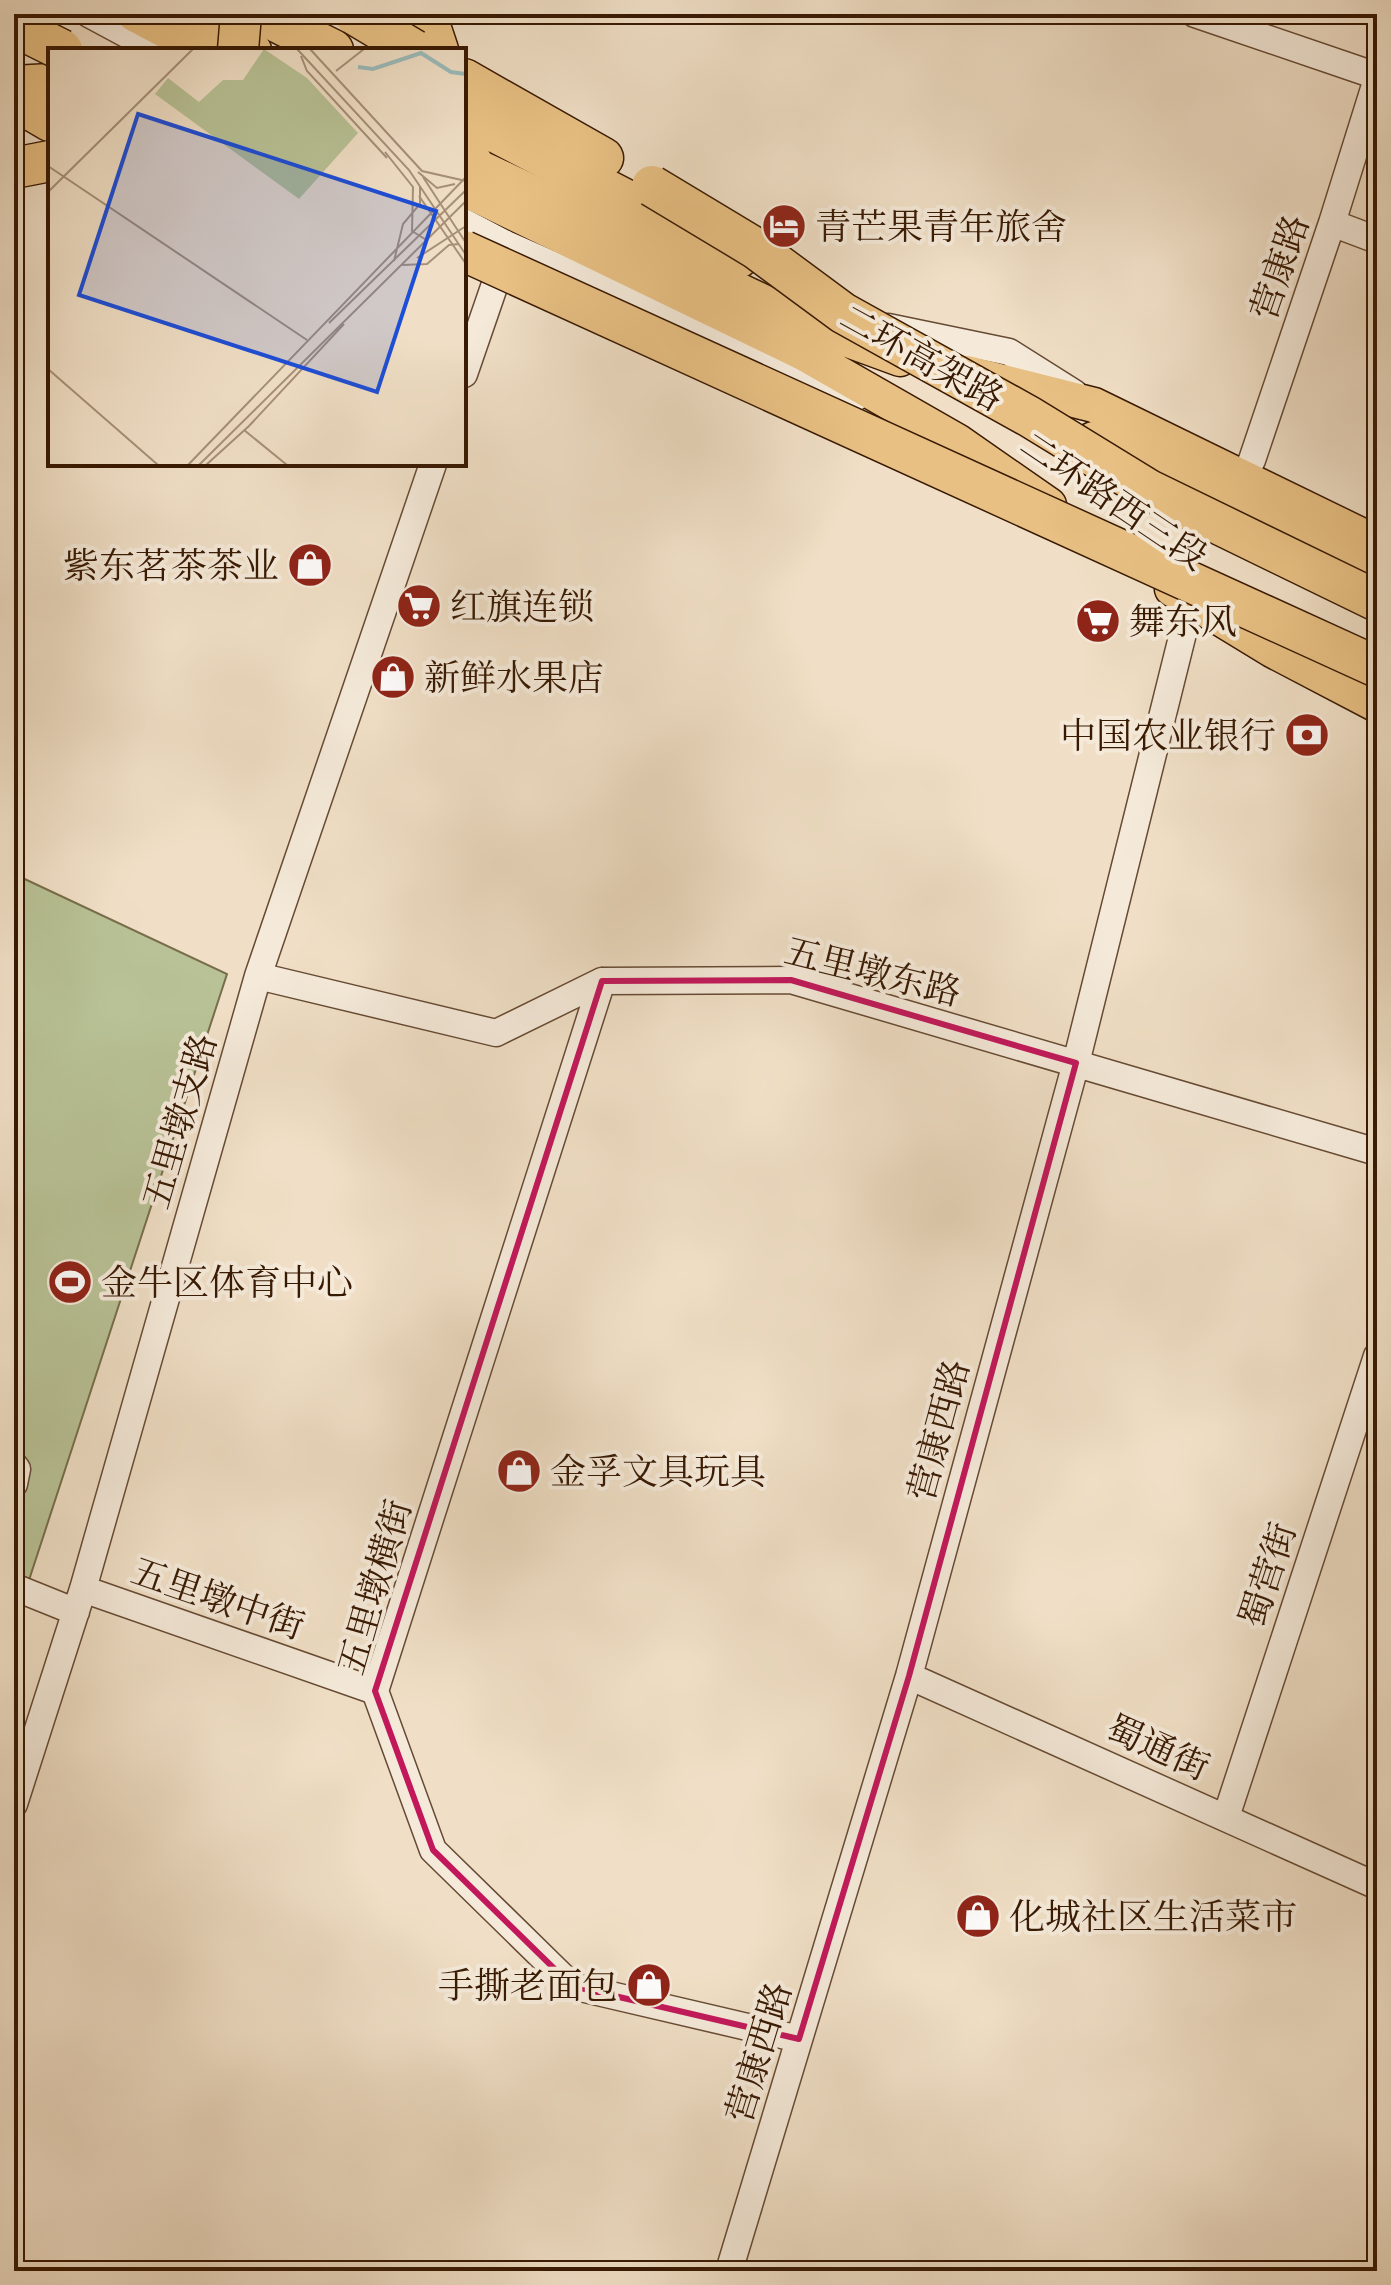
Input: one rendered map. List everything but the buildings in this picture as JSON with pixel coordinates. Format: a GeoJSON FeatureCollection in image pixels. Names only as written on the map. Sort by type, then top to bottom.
{"type":"FeatureCollection","features":[{"type":"Feature","properties":{"kind":"highway"},"geometry":{"type":"LineString","coordinates":[[238,48],[241,14]]}},
{"type":"Feature","properties":{"kind":"highway"},"geometry":{"type":"LineString","coordinates":[[261,14],[329,48]]}},
{"type":"Feature","properties":{"kind":"highway"},"geometry":{"type":"LineString","coordinates":[[356,14],[409,48]]}},
{"type":"Feature","properties":{"kind":"highway"},"geometry":{"type":"LineString","coordinates":[[378,48],[398,14]]}},
{"type":"Feature","properties":{"kind":"highway"},"geometry":{"type":"LineString","coordinates":[[426,14],[437,48]]}},
{"type":"Feature","properties":{"kind":"highway"},"geometry":{"type":"LineString","coordinates":[[14,26],[58,48]]}},
{"type":"Feature","properties":{"kind":"highway"},"geometry":{"type":"LineString","coordinates":[[466,80],[755,248],[826,333]]}},
{"type":"Feature","properties":{"kind":"highway"},"geometry":{"type":"LineString","coordinates":[[14,86],[48,84]]}},
{"type":"Feature","properties":{"kind":"highway"},"geometry":{"type":"LineString","coordinates":[[14,100],[48,120]]}},
{"type":"Feature","properties":{"kind":"highway","name":"二环高架路"},"geometry":{"type":"LineString","coordinates":[[466,117],[598,184],[826,333],[1030,417],[1149,490],[1377,601]]}},
{"type":"Feature","properties":{"kind":"highway"},"geometry":{"type":"LineString","coordinates":[[14,133],[48,143]]}},
{"type":"Feature","properties":{"kind":"highway"},"geometry":{"type":"LineString","coordinates":[[14,168],[48,161]]}},
{"type":"Feature","properties":{"kind":"highway"},"geometry":{"type":"LineString","coordinates":[[466,252],[1377,667]]}},
{"type":"Feature","properties":{"kind":"highway"},"geometry":{"type":"LineString","coordinates":[[1030,417],[1124,454],[1377,572]]}},
{"type":"Feature","properties":{"kind":"main road"},"geometry":{"type":"LineString","coordinates":[[14,41],[32,14]]}},
{"type":"Feature","properties":{"kind":"main road"},"geometry":{"type":"LineString","coordinates":[[134,14],[198,48]]}},
{"type":"Feature","properties":{"kind":"main road"},"geometry":{"type":"LineString","coordinates":[[183,14],[250,48]]}},
{"type":"Feature","properties":{"kind":"main road","name":"二环路西三段"},"geometry":{"type":"LineString","coordinates":[[466,166],[826,333],[896,358],[1094,405],[1377,543]]}},
{"type":"Feature","properties":{"kind":"main road","name":"二环路西三段"},"geometry":{"type":"LineString","coordinates":[[826,333],[957,441],[1191,601],[1272,650],[1377,705]]}},
{"type":"Feature","properties":{"kind":"street"},"geometry":{"type":"LineString","coordinates":[[89,14],[152,48]]}},
{"type":"Feature","properties":{"kind":"street"},"geometry":{"type":"LineString","coordinates":[[1195,14],[1377,77]]}},
{"type":"Feature","properties":{"kind":"street","name":"营康路"},"geometry":{"type":"LineString","coordinates":[[1244,476],[1332,223],[1377,77]]}},
{"type":"Feature","properties":{"kind":"street"},"geometry":{"type":"LineString","coordinates":[[466,88],[883,326],[1009,352],[1094,405]]}},
{"type":"Feature","properties":{"kind":"street"},"geometry":{"type":"LineString","coordinates":[[14,168],[48,178]]}},
{"type":"Feature","properties":{"kind":"street"},"geometry":{"type":"LineString","coordinates":[[466,223],[508,245],[744,350],[957,441]]}},
{"type":"Feature","properties":{"kind":"street"},"geometry":{"type":"LineString","coordinates":[[1332,223],[1377,240]]}},
{"type":"Feature","properties":{"kind":"street"},"geometry":{"type":"LineString","coordinates":[[466,368],[508,245]]}},
{"type":"Feature","properties":{"kind":"street","name":"五里墩支路"},"geometry":{"type":"LineString","coordinates":[[14,1804],[79,1600],[258,976],[432,466]]}},
{"type":"Feature","properties":{"kind":"street","name":"营康西路"},"geometry":{"type":"LineString","coordinates":[[729,2271],[909,1676],[1076,1063],[1191,601]]}},
{"type":"Feature","properties":{"kind":"street","name":"五里墩东路"},"geometry":{"type":"LineString","coordinates":[[258,976],[496,1033],[602,981],[791,980],[1377,1152]]}},
{"type":"Feature","properties":{"kind":"street","name":"五里墩横街"},"geometry":{"type":"LineString","coordinates":[[602,981],[375,1691],[433,1850],[572,1986],[799,2039]]}},
{"type":"Feature","properties":{"kind":"street","name":"蜀营街"},"geometry":{"type":"LineString","coordinates":[[1226,1817],[1377,1356]]}},
{"type":"Feature","properties":{"kind":"street"},"geometry":{"type":"LineString","coordinates":[[14,1465],[17,1469],[14,1484]]}},
{"type":"Feature","properties":{"kind":"street","name":"五里墩中街"},"geometry":{"type":"LineString","coordinates":[[14,1587],[79,1600],[375,1691]]}},
{"type":"Feature","properties":{"kind":"street","name":"蜀通街"},"geometry":{"type":"LineString","coordinates":[[909,1676],[1377,1886]]}},
{"type":"Feature","properties":{"kind":"highlighted area"},"geometry":{"type":"Polygon","coordinates":[[[791,980],[1076,1063],[909,1676],[799,2039],[572,1986],[433,1850],[375,1691],[602,981],[791,980]]]}},
{"type":"Feature","properties":{"kind":"green space","name":"金牛区体育中心"},"geometry":{"type":"Polygon","coordinates":[[[14,874],[227,974],[14,1626],[14,874]]]}},
{"type":"Feature","properties":{"kind":"place","name":"青芒果青年旅舍"},"geometry":{"type":"Point","coordinates":[784,226]}},
{"type":"Feature","properties":{"kind":"place","name":"紫东茗茶茶业"},"geometry":{"type":"Point","coordinates":[310,565]}},
{"type":"Feature","properties":{"kind":"place","name":"红旗连锁"},"geometry":{"type":"Point","coordinates":[419,606]}},
{"type":"Feature","properties":{"kind":"place","name":"舞东风"},"geometry":{"type":"Point","coordinates":[1098,621]}},
{"type":"Feature","properties":{"kind":"place","name":"新鲜水果店"},"geometry":{"type":"Point","coordinates":[393,677]}},
{"type":"Feature","properties":{"kind":"place","name":"中国农业银行"},"geometry":{"type":"Point","coordinates":[1307,735]}},
{"type":"Feature","properties":{"kind":"place","name":"金牛区体育中心"},"geometry":{"type":"Point","coordinates":[70,1282]}},
{"type":"Feature","properties":{"kind":"place","name":"金孚文具玩具"},"geometry":{"type":"Point","coordinates":[519,1471]}},
{"type":"Feature","properties":{"kind":"place","name":"化城社区生活菜市"},"geometry":{"type":"Point","coordinates":[978,1916]}},
{"type":"Feature","properties":{"kind":"place","name":"手撕老面包"},"geometry":{"type":"Point","coordinates":[649,1985]}}]}
